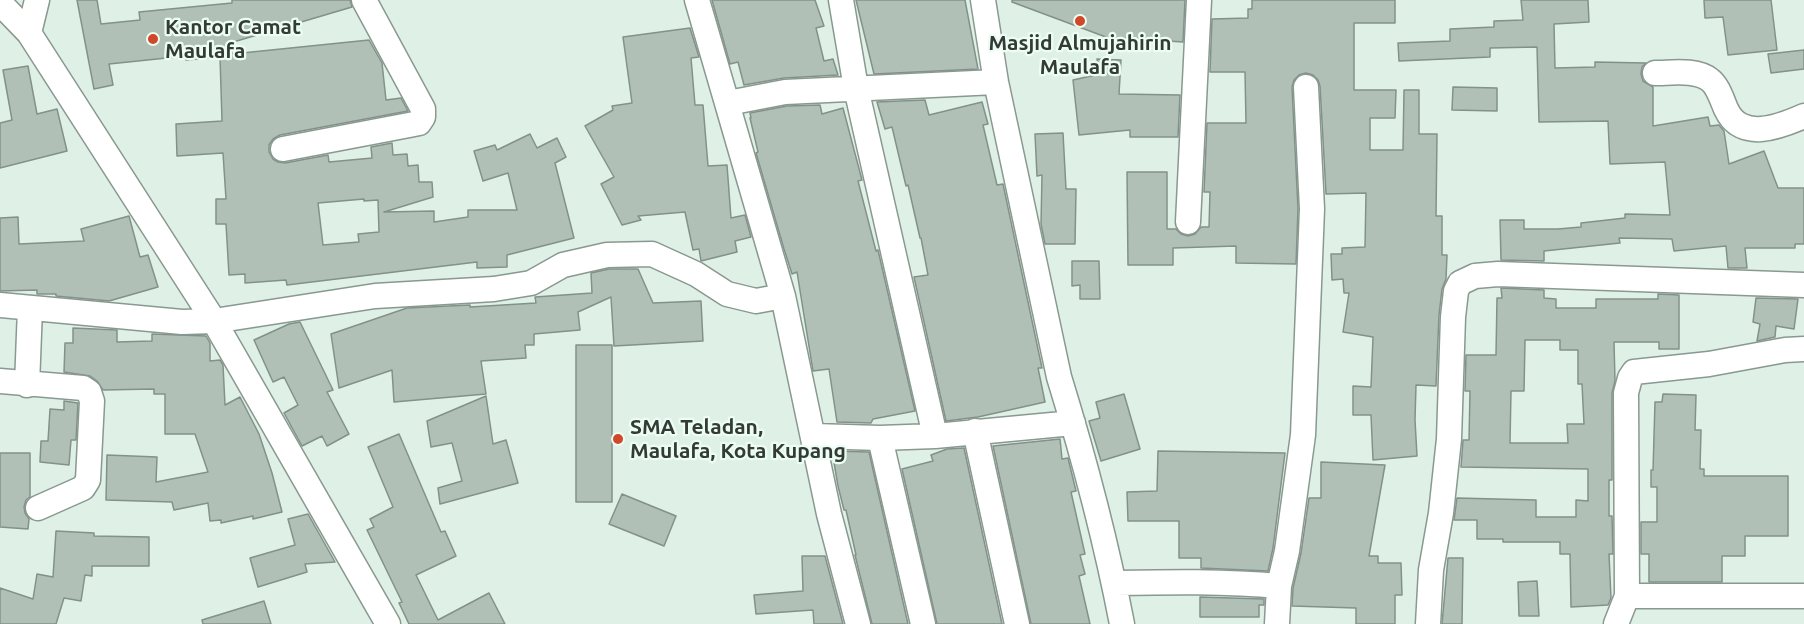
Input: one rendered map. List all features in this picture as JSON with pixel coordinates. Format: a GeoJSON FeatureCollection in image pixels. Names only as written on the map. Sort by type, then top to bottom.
{"type":"FeatureCollection","features":[{"type":"Feature","properties":{"kind":"street"},"geometry":{"type":"LineString","coordinates":[[29,33],[37,0]]}},
{"type":"Feature","properties":{"kind":"street"},"geometry":{"type":"LineString","coordinates":[[284,149],[419,123],[423,117],[423,108],[364,0]]}},
{"type":"Feature","properties":{"kind":"street"},"geometry":{"type":"LineString","coordinates":[[697,0],[783,296],[829,514],[858,624]]}},
{"type":"Feature","properties":{"kind":"street"},"geometry":{"type":"LineString","coordinates":[[841,0],[856,88],[935,435]]}},
{"type":"Feature","properties":{"kind":"street"},"geometry":{"type":"LineString","coordinates":[[984,0],[996,82],[1059,377],[1073,423],[1122,624]]}},
{"type":"Feature","properties":{"kind":"street"},"geometry":{"type":"LineString","coordinates":[[1188,222],[1199,0]]}},
{"type":"Feature","properties":{"kind":"street"},"geometry":{"type":"LineString","coordinates":[[0,3],[29,33],[214,321],[388,624]]}},
{"type":"Feature","properties":{"kind":"street"},"geometry":{"type":"LineString","coordinates":[[1655,73],[1694,73],[1711,81],[1734,121],[1754,130],[1785,124],[1804,116]]}},
{"type":"Feature","properties":{"kind":"street"},"geometry":{"type":"LineString","coordinates":[[728,103],[785,92],[996,82]]}},
{"type":"Feature","properties":{"kind":"street"},"geometry":{"type":"LineString","coordinates":[[1277,624],[1279,585],[1287,551],[1303,435],[1312,209],[1306,87]]}},
{"type":"Feature","properties":{"kind":"street"},"geometry":{"type":"LineString","coordinates":[[0,305],[182,322],[214,321],[375,296],[494,289],[531,283],[563,265],[607,255],[652,254],[696,274],[727,294],[756,301],[783,296]]}},
{"type":"Feature","properties":{"kind":"street"},"geometry":{"type":"LineString","coordinates":[[1428,624],[1431,570],[1441,513],[1449,439],[1453,317],[1456,291],[1460,283],[1475,276],[1498,274],[1804,285]]}},
{"type":"Feature","properties":{"kind":"street"},"geometry":{"type":"LineString","coordinates":[[27,385],[30,308]]}},
{"type":"Feature","properties":{"kind":"street"},"geometry":{"type":"LineString","coordinates":[[1616,624],[1628,596],[1626,393],[1634,372],[1710,364],[1785,350],[1804,349]]}},
{"type":"Feature","properties":{"kind":"street"},"geometry":{"type":"LineString","coordinates":[[0,381],[83,388],[89,392],[92,401],[88,480],[83,488],[38,508]]}},
{"type":"Feature","properties":{"kind":"street"},"geometry":{"type":"LineString","coordinates":[[814,435],[880,438],[1073,423]]}},
{"type":"Feature","properties":{"kind":"street"},"geometry":{"type":"LineString","coordinates":[[975,431],[1017,624]]}},
{"type":"Feature","properties":{"kind":"street"},"geometry":{"type":"LineString","coordinates":[[880,438],[923,624]]}},
{"type":"Feature","properties":{"kind":"street"},"geometry":{"type":"LineString","coordinates":[[1114,584],[1185,581],[1279,585]]}},
{"type":"Feature","properties":{"kind":"street"},"geometry":{"type":"LineString","coordinates":[[1628,596],[1804,596]]}},
{"type":"Feature","properties":{"kind":"building"},"geometry":{"type":"Polygon","coordinates":[[[77,0],[97,0],[101,24],[140,20],[139,12],[232,3],[232,0],[350,0],[352,7],[230,43],[232,54],[369,40],[382,63],[386,100],[401,98],[408,111],[280,135],[269,145],[269,152],[273,159],[285,163],[328,155],[329,162],[372,158],[371,147],[392,143],[393,155],[407,154],[408,166],[418,165],[419,182],[432,182],[433,197],[384,212],[434,211],[434,222],[468,217],[468,210],[517,210],[508,173],[483,181],[474,151],[495,145],[497,150],[530,134],[537,148],[557,138],[566,157],[555,163],[574,238],[507,255],[507,267],[477,268],[477,262],[287,285],[286,280],[245,283],[245,274],[229,275],[226,224],[216,224],[216,199],[226,199],[223,153],[177,156],[176,124],[222,121],[220,57],[186,60],[186,56],[109,64],[113,85],[94,89],[77,0]],[[364,199],[318,203],[323,245],[359,242],[358,234],[379,232],[378,200],[364,201],[364,199]]]}},
{"type":"Feature","properties":{"kind":"building"},"geometry":{"type":"Polygon","coordinates":[[[712,0],[815,0],[824,26],[816,28],[824,61],[833,59],[838,75],[784,78],[744,85],[738,62],[730,64],[712,0]]]}},
{"type":"Feature","properties":{"kind":"building"},"geometry":{"type":"Polygon","coordinates":[[[856,0],[965,0],[978,69],[874,74],[856,0]]]}},
{"type":"Feature","properties":{"kind":"building"},"geometry":{"type":"Polygon","coordinates":[[[1012,0],[1185,0],[1183,42],[1123,38],[1122,43],[1012,2],[1012,0]]]}},
{"type":"Feature","properties":{"kind":"building"},"geometry":{"type":"Polygon","coordinates":[[[1252,0],[1395,0],[1395,23],[1354,23],[1354,90],[1396,90],[1395,118],[1370,118],[1370,150],[1403,150],[1404,90],[1419,90],[1419,134],[1437,134],[1436,216],[1442,216],[1442,255],[1447,255],[1446,279],[1442,289],[1439,315],[1436,386],[1416,385],[1417,456],[1373,460],[1371,415],[1353,415],[1353,386],[1371,387],[1373,337],[1343,332],[1349,293],[1344,293],[1343,279],[1332,280],[1331,254],[1342,254],[1342,248],[1365,247],[1366,193],[1326,194],[1320,86],[1313,75],[1306,73],[1299,75],[1292,87],[1298,209],[1296,264],[1236,263],[1236,246],[1173,248],[1173,265],[1128,265],[1127,172],[1167,172],[1167,229],[1176,229],[1188,236],[1195,234],[1201,227],[1209,227],[1210,192],[1204,192],[1207,123],[1246,123],[1245,72],[1210,72],[1212,19],[1248,18],[1248,9],[1252,9],[1252,0]]]}},
{"type":"Feature","properties":{"kind":"building"},"geometry":{"type":"Polygon","coordinates":[[[1521,0],[1588,0],[1589,22],[1554,24],[1555,68],[1595,67],[1595,62],[1646,63],[1642,67],[1641,74],[1643,81],[1653,87],[1653,126],[1708,117],[1710,126],[1719,125],[1724,131],[1729,164],[1764,151],[1778,188],[1804,188],[1804,244],[1795,244],[1795,248],[1745,248],[1747,268],[1728,268],[1726,246],[1674,251],[1672,239],[1619,238],[1620,243],[1544,251],[1544,261],[1501,260],[1500,220],[1524,220],[1524,229],[1558,229],[1581,227],[1581,223],[1625,218],[1625,214],[1670,215],[1665,162],[1610,164],[1608,121],[1539,122],[1537,47],[1490,48],[1490,57],[1399,61],[1398,43],[1450,41],[1450,29],[1494,27],[1494,21],[1523,20],[1521,0]]]}},
{"type":"Feature","properties":{"kind":"building"},"geometry":{"type":"Polygon","coordinates":[[[1704,0],[1771,0],[1777,50],[1728,55],[1723,17],[1705,18],[1704,0]]]}},
{"type":"Feature","properties":{"kind":"building"},"geometry":{"type":"Polygon","coordinates":[[[690,28],[699,57],[691,58],[695,105],[703,105],[708,166],[727,165],[731,218],[745,215],[751,237],[735,241],[737,252],[701,261],[699,249],[693,250],[685,212],[638,216],[641,220],[622,225],[601,184],[614,177],[585,126],[613,110],[612,106],[632,103],[623,37],[690,28]]]}},
{"type":"Feature","properties":{"kind":"building"},"geometry":{"type":"Polygon","coordinates":[[[1804,50],[1804,69],[1771,73],[1768,54],[1804,50]]]}},
{"type":"Feature","properties":{"kind":"building"},"geometry":{"type":"Polygon","coordinates":[[[1097,59],[1121,60],[1119,94],[1180,95],[1178,137],[1130,137],[1130,130],[1079,135],[1073,80],[1100,74],[1097,59]]]}},
{"type":"Feature","properties":{"kind":"building"},"geometry":{"type":"Polygon","coordinates":[[[28,66],[37,114],[57,109],[67,151],[0,168],[0,123],[12,120],[3,70],[28,66]]]}},
{"type":"Feature","properties":{"kind":"building"},"geometry":{"type":"Polygon","coordinates":[[[1453,87],[1497,88],[1497,111],[1452,110],[1453,87]]]}},
{"type":"Feature","properties":{"kind":"building"},"geometry":{"type":"Polygon","coordinates":[[[925,100],[929,115],[982,102],[988,124],[983,125],[997,185],[1003,184],[1042,368],[1038,368],[1045,402],[978,417],[946,421],[914,277],[928,275],[921,238],[892,127],[885,129],[877,102],[925,100]]]}},
{"type":"Feature","properties":{"kind":"building"},"geometry":{"type":"Polygon","coordinates":[[[820,105],[822,114],[843,108],[862,180],[858,181],[876,251],[878,250],[915,411],[873,419],[871,423],[837,422],[829,369],[813,371],[797,272],[792,274],[784,249],[756,153],[758,152],[750,118],[750,113],[787,106],[820,105]]]}},
{"type":"Feature","properties":{"kind":"building"},"geometry":{"type":"Polygon","coordinates":[[[1063,133],[1066,189],[1076,189],[1075,244],[1045,244],[1041,224],[1042,175],[1037,176],[1035,134],[1063,133]]]}},
{"type":"Feature","properties":{"kind":"building"},"geometry":{"type":"Polygon","coordinates":[[[129,216],[140,257],[148,255],[158,287],[109,301],[56,296],[56,294],[37,294],[37,290],[0,291],[0,218],[18,217],[19,244],[84,241],[81,229],[129,216]]]}},
{"type":"Feature","properties":{"kind":"building"},"geometry":{"type":"Polygon","coordinates":[[[1072,261],[1099,261],[1100,299],[1080,299],[1080,285],[1072,286],[1072,261]]]}},
{"type":"Feature","properties":{"kind":"building"},"geometry":{"type":"Polygon","coordinates":[[[609,269],[638,269],[653,303],[701,301],[703,341],[614,346],[611,297],[578,312],[580,330],[534,334],[534,345],[525,345],[526,358],[481,361],[486,394],[394,402],[392,370],[339,388],[331,334],[407,308],[536,303],[535,297],[592,293],[591,273],[609,269]]]}},
{"type":"Feature","properties":{"kind":"building"},"geometry":{"type":"Polygon","coordinates":[[[1501,288],[1544,290],[1544,298],[1556,299],[1556,308],[1596,308],[1596,299],[1658,299],[1658,294],[1679,295],[1679,349],[1659,349],[1659,342],[1614,342],[1612,480],[1609,480],[1609,516],[1612,516],[1613,554],[1609,554],[1611,598],[1608,605],[1571,607],[1570,554],[1560,554],[1560,542],[1503,542],[1503,539],[1477,539],[1477,520],[1454,520],[1457,498],[1536,500],[1536,517],[1576,517],[1576,500],[1588,501],[1588,469],[1461,467],[1463,440],[1469,440],[1470,391],[1465,391],[1466,355],[1496,355],[1497,298],[1502,298],[1501,288]],[[1525,340],[1524,391],[1511,391],[1510,443],[1568,443],[1567,424],[1584,424],[1582,384],[1578,384],[1578,350],[1560,350],[1560,340],[1525,340]]]}},
{"type":"Feature","properties":{"kind":"building"},"geometry":{"type":"Polygon","coordinates":[[[1756,298],[1798,299],[1794,329],[1776,326],[1775,337],[1757,341],[1760,324],[1753,322],[1756,298]]]}},
{"type":"Feature","properties":{"kind":"building"},"geometry":{"type":"Polygon","coordinates":[[[300,322],[333,390],[327,392],[349,434],[327,446],[322,436],[302,446],[284,413],[298,405],[284,377],[273,382],[254,340],[289,324],[300,322]]]}},
{"type":"Feature","properties":{"kind":"building"},"geometry":{"type":"Polygon","coordinates":[[[73,328],[117,330],[117,342],[152,341],[152,334],[206,336],[210,343],[210,361],[220,360],[223,365],[225,405],[240,397],[259,434],[282,512],[221,523],[221,520],[210,521],[208,503],[174,510],[172,502],[106,500],[107,455],[157,457],[156,482],[208,472],[195,434],[165,434],[165,394],[154,394],[154,389],[103,390],[90,376],[64,372],[65,343],[73,343],[73,328]]]}},
{"type":"Feature","properties":{"kind":"building"},"geometry":{"type":"Polygon","coordinates":[[[576,345],[612,345],[612,502],[576,502],[576,345]]]}},
{"type":"Feature","properties":{"kind":"building"},"geometry":{"type":"Polygon","coordinates":[[[1124,394],[1140,449],[1101,461],[1089,421],[1100,418],[1096,402],[1124,394]]]}},
{"type":"Feature","properties":{"kind":"building"},"geometry":{"type":"Polygon","coordinates":[[[1663,394],[1696,395],[1695,430],[1701,430],[1700,469],[1704,469],[1704,476],[1788,476],[1788,536],[1745,536],[1745,556],[1722,556],[1722,582],[1649,582],[1649,554],[1641,554],[1641,522],[1657,522],[1657,487],[1651,487],[1651,470],[1653,470],[1655,402],[1662,402],[1663,394]]]}},
{"type":"Feature","properties":{"kind":"building"},"geometry":{"type":"Polygon","coordinates":[[[486,396],[493,444],[506,440],[518,483],[440,504],[438,488],[462,481],[452,443],[431,447],[427,421],[486,396]]]}},
{"type":"Feature","properties":{"kind":"building"},"geometry":{"type":"Polygon","coordinates":[[[64,401],[78,403],[76,440],[71,440],[69,465],[40,462],[41,441],[48,441],[50,409],[64,410],[64,401]]]}},
{"type":"Feature","properties":{"kind":"building"},"geometry":{"type":"Polygon","coordinates":[[[399,434],[441,532],[445,531],[456,556],[416,575],[438,620],[489,593],[505,624],[409,624],[399,603],[402,602],[367,530],[374,527],[370,519],[393,507],[368,447],[399,434]]]}},
{"type":"Feature","properties":{"kind":"building"},"geometry":{"type":"Polygon","coordinates":[[[1060,439],[1062,459],[1068,458],[1076,491],[1071,492],[1085,554],[1080,555],[1085,574],[1079,576],[1090,624],[1031,624],[993,446],[1060,439]]]}},
{"type":"Feature","properties":{"kind":"building"},"geometry":{"type":"Polygon","coordinates":[[[964,448],[1002,624],[937,624],[902,469],[933,461],[931,455],[947,449],[964,448]]]}},
{"type":"Feature","properties":{"kind":"building"},"geometry":{"type":"Polygon","coordinates":[[[832,451],[869,452],[908,624],[872,624],[846,510],[844,510],[838,486],[832,451]]]}},
{"type":"Feature","properties":{"kind":"building"},"geometry":{"type":"Polygon","coordinates":[[[1158,451],[1285,453],[1268,571],[1201,568],[1201,558],[1179,558],[1179,521],[1128,521],[1127,492],[1157,491],[1158,451]]]}},
{"type":"Feature","properties":{"kind":"building"},"geometry":{"type":"Polygon","coordinates":[[[0,453],[30,453],[30,497],[26,500],[24,507],[29,519],[28,529],[0,527],[0,453]]]}},
{"type":"Feature","properties":{"kind":"building"},"geometry":{"type":"Polygon","coordinates":[[[1321,462],[1385,465],[1369,556],[1378,556],[1378,563],[1401,563],[1402,595],[1395,595],[1395,624],[1356,624],[1356,608],[1292,606],[1293,588],[1309,498],[1321,498],[1321,462]]]}},
{"type":"Feature","properties":{"kind":"building"},"geometry":{"type":"Polygon","coordinates":[[[622,494],[676,516],[664,546],[609,524],[622,494]]]}},
{"type":"Feature","properties":{"kind":"building"},"geometry":{"type":"Polygon","coordinates":[[[308,514],[335,562],[305,564],[307,572],[258,587],[250,558],[295,545],[288,519],[308,514]]]}},
{"type":"Feature","properties":{"kind":"building"},"geometry":{"type":"Polygon","coordinates":[[[56,531],[94,533],[94,536],[149,537],[149,566],[92,566],[92,576],[85,575],[81,601],[64,598],[56,624],[0,624],[0,588],[33,599],[37,574],[53,577],[56,531]]]}},
{"type":"Feature","properties":{"kind":"building"},"geometry":{"type":"Polygon","coordinates":[[[802,556],[825,556],[843,624],[814,624],[813,610],[756,614],[754,595],[803,591],[802,556]]]}},
{"type":"Feature","properties":{"kind":"building"},"geometry":{"type":"Polygon","coordinates":[[[1448,558],[1463,558],[1462,624],[1442,624],[1448,558]]]}},
{"type":"Feature","properties":{"kind":"building"},"geometry":{"type":"Polygon","coordinates":[[[1537,581],[1539,616],[1519,616],[1518,582],[1537,581]]]}},
{"type":"Feature","properties":{"kind":"building"},"geometry":{"type":"Polygon","coordinates":[[[1200,597],[1264,599],[1264,605],[1259,605],[1259,617],[1200,617],[1200,597]]]}},
{"type":"Feature","properties":{"kind":"building"},"geometry":{"type":"Polygon","coordinates":[[[264,601],[271,624],[203,624],[202,620],[264,601]]]}},
{"type":"Feature","properties":{"kind":"place","name":"Masjid Almujahirin Maulafa"},"geometry":{"type":"Point","coordinates":[1080,21]}},
{"type":"Feature","properties":{"kind":"place","name":"Kantor Camat Maulafa"},"geometry":{"type":"Point","coordinates":[153,39]}},
{"type":"Feature","properties":{"kind":"place","name":"SMA Teladan, Maulafa, Kota Kupang"},"geometry":{"type":"Point","coordinates":[618,439]}}]}
